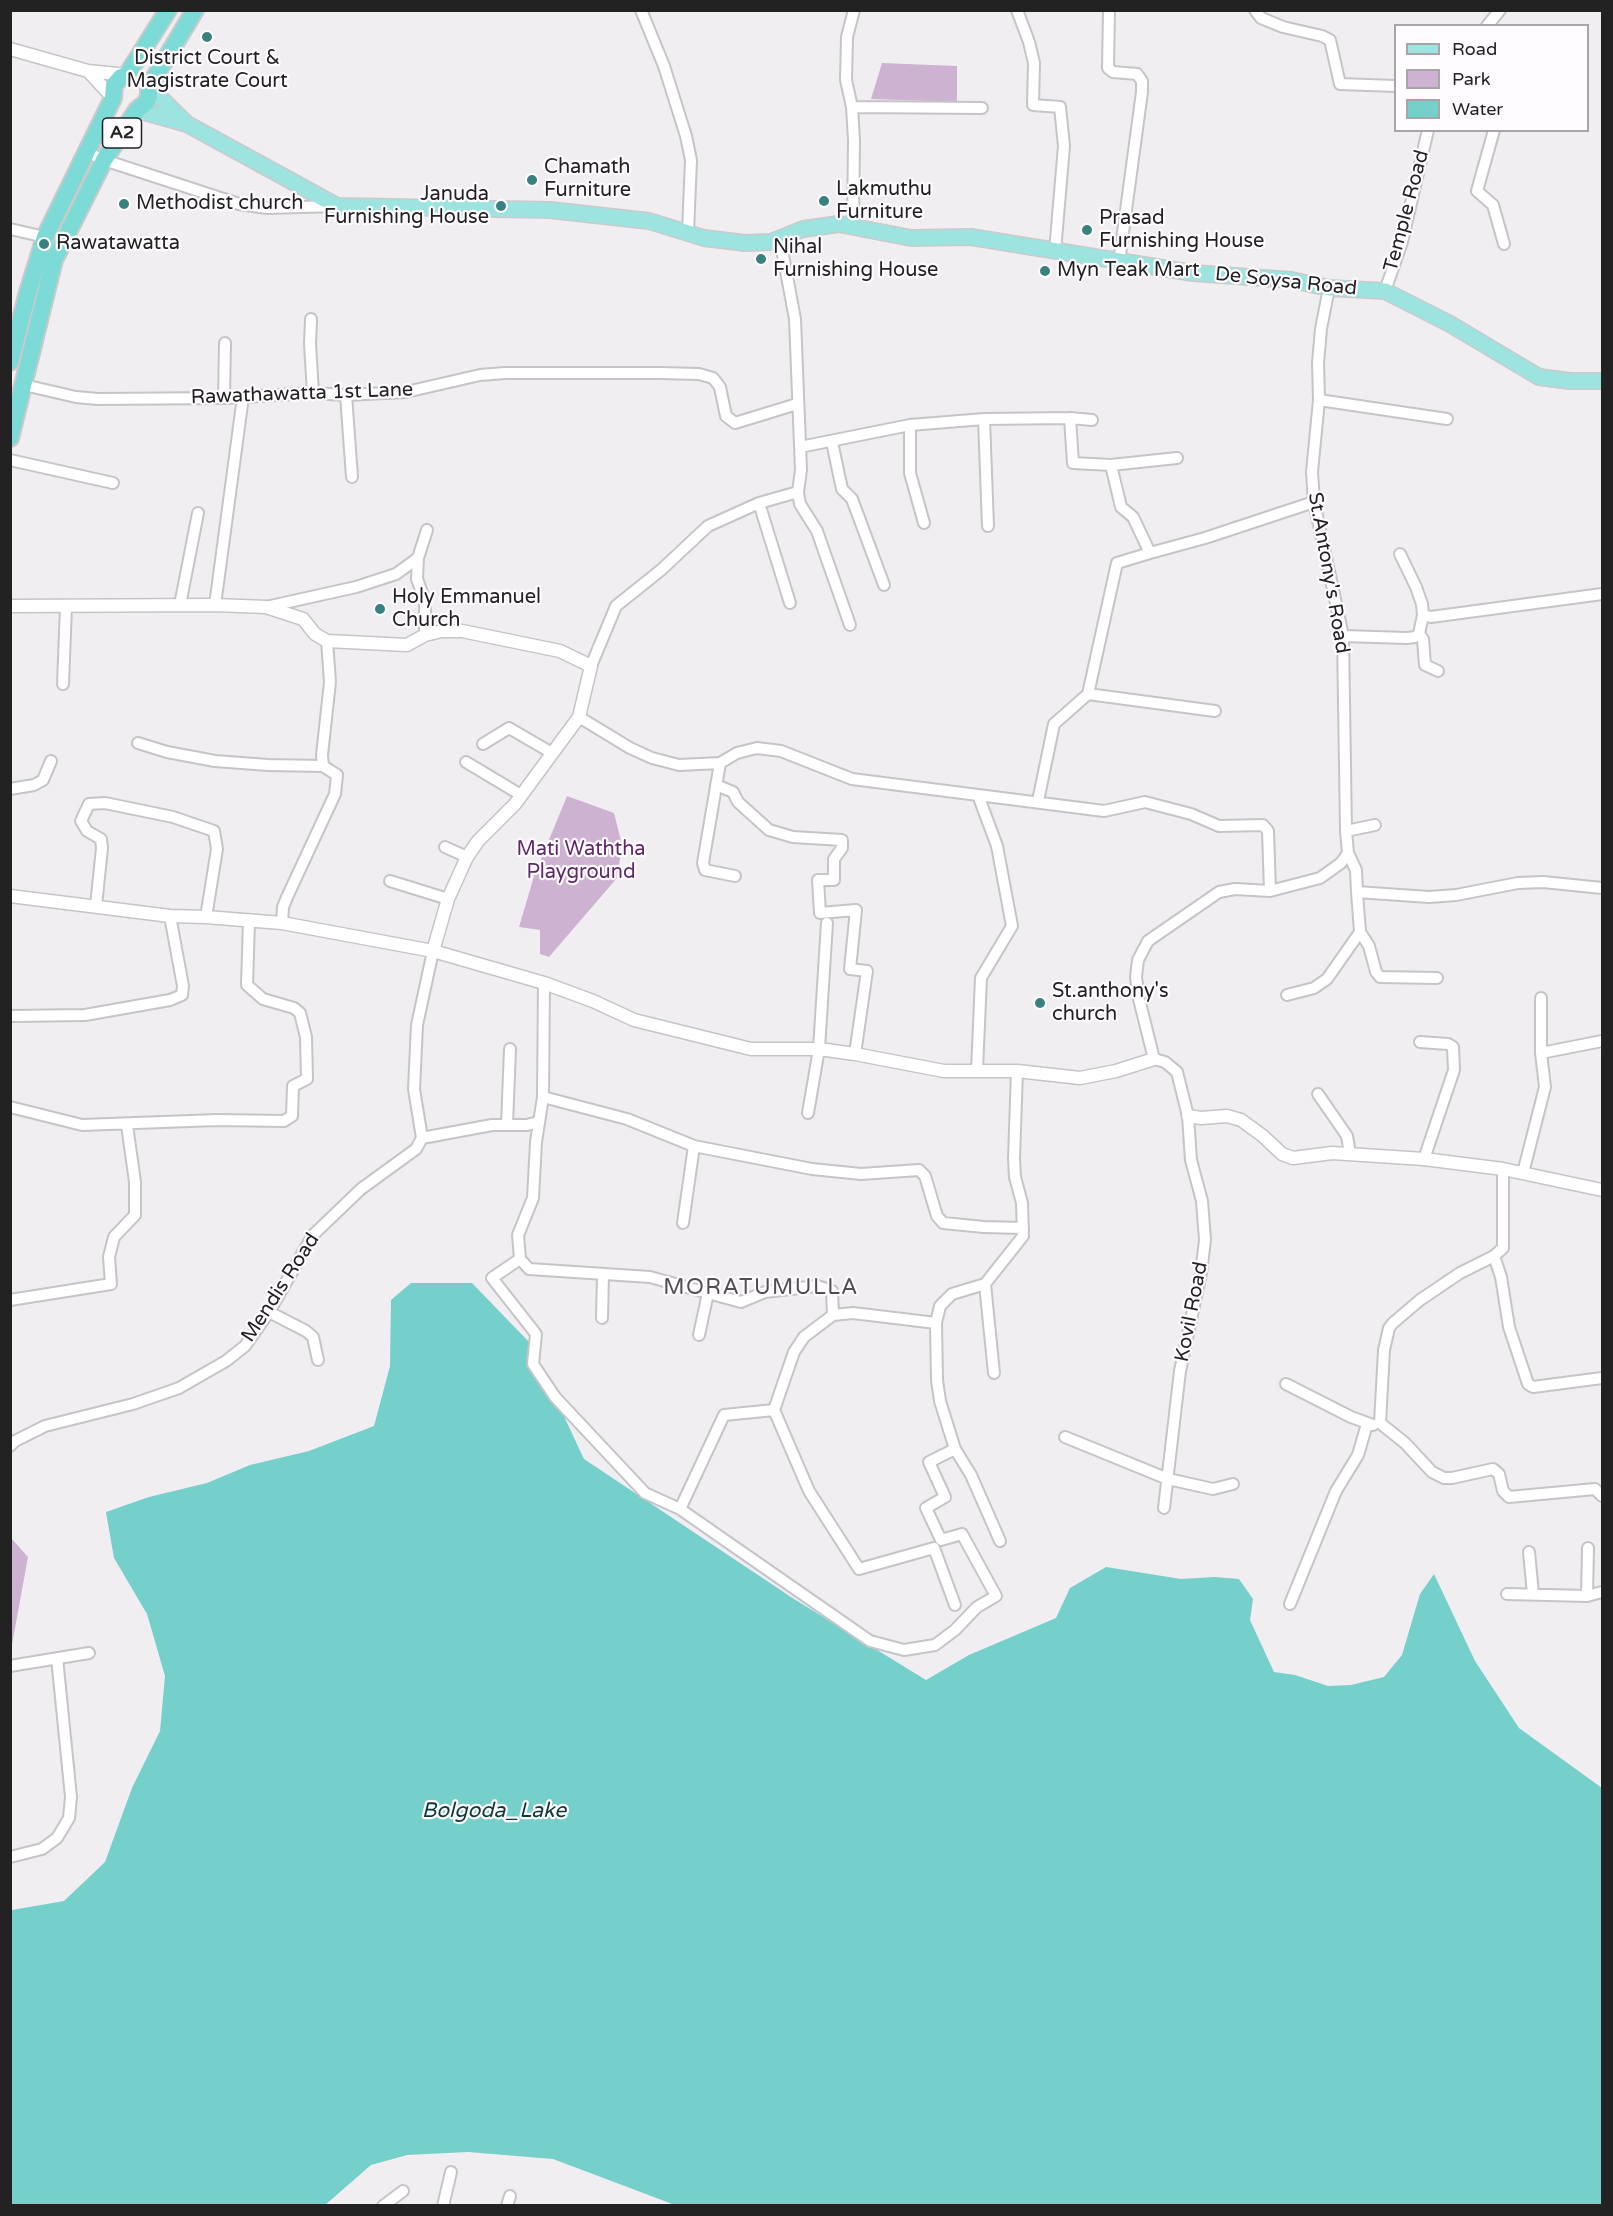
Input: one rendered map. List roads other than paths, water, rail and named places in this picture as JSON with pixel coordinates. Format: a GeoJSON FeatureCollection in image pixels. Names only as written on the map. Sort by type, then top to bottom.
{"type":"FeatureCollection","features":[{"type":"Feature","properties":{"kind":"highway","name":"A2"},"geometry":{"type":"LineString","coordinates":[[10,362],[13,344],[45,237],[113,98],[114,85],[121,77],[127,75],[168,10]]}},
{"type":"Feature","properties":{"kind":"highway","name":"A2"},"geometry":{"type":"LineString","coordinates":[[10,438],[54,260],[104,160],[137,110],[148,100],[148,87],[195,10]]}},
{"type":"Feature","properties":{"kind":"highway","name":"De Soysa Road"},"geometry":{"type":"LineString","coordinates":[[127,75],[139,76],[148,87]]}},
{"type":"Feature","properties":{"kind":"highway"},"geometry":{"type":"LineString","coordinates":[[113,98],[122,109],[137,110]]}},
{"type":"Feature","properties":{"kind":"main road","name":"De Soysa Road"},"geometry":{"type":"LineString","coordinates":[[148,87],[187,124]]}},
{"type":"Feature","properties":{"kind":"main road","name":"De Soysa Road"},"geometry":{"type":"LineString","coordinates":[[137,110],[187,124],[337,206],[550,210],[649,221],[704,238],[745,243],[780,239],[803,229],[839,224],[910,238],[971,237],[1193,273],[1291,280],[1329,288],[1385,291],[1450,324],[1539,377],[1570,381],[1602,381]]}},
{"type":"Feature","properties":{"kind":"street"},"geometry":{"type":"LineString","coordinates":[[641,10],[664,66],[686,136],[691,160],[688,232]]}},
{"type":"Feature","properties":{"kind":"street"},"geometry":{"type":"LineString","coordinates":[[853,227],[854,140],[852,107],[846,80],[847,37],[854,10]]}},
{"type":"Feature","properties":{"kind":"street"},"geometry":{"type":"LineString","coordinates":[[1017,10],[1034,63],[1033,105],[1060,107],[1064,146],[1055,251]]}},
{"type":"Feature","properties":{"kind":"street"},"geometry":{"type":"LineString","coordinates":[[1109,10],[1108,68],[1113,72],[1137,74],[1142,81],[1119,262]]}},
{"type":"Feature","properties":{"kind":"street"},"geometry":{"type":"LineString","coordinates":[[1255,10],[1261,18],[1283,27],[1330,40],[1340,84],[1394,86]]}},
{"type":"Feature","properties":{"kind":"street"},"geometry":{"type":"LineString","coordinates":[[1489,24],[1500,10]]}},
{"type":"Feature","properties":{"kind":"street"},"geometry":{"type":"LineString","coordinates":[[12,53],[88,71],[127,75]]}},
{"type":"Feature","properties":{"kind":"street"},"geometry":{"type":"LineString","coordinates":[[88,71],[113,98]]}},
{"type":"Feature","properties":{"kind":"street"},"geometry":{"type":"LineString","coordinates":[[852,107],[982,108]]}},
{"type":"Feature","properties":{"kind":"street","name":"Temple Road"},"geometry":{"type":"LineString","coordinates":[[1385,291],[1402,242],[1428,132]]}},
{"type":"Feature","properties":{"kind":"street"},"geometry":{"type":"LineString","coordinates":[[1493,132],[1477,191],[1493,205],[1504,244]]}},
{"type":"Feature","properties":{"kind":"street"},"geometry":{"type":"LineString","coordinates":[[86,152],[239,204],[267,208],[337,206]]}},
{"type":"Feature","properties":{"kind":"street"},"geometry":{"type":"LineString","coordinates":[[10,229],[45,237]]}},
{"type":"Feature","properties":{"kind":"street"},"geometry":{"type":"LineString","coordinates":[[780,239],[795,319],[801,470],[798,492],[800,504],[817,531],[850,625]]}},
{"type":"Feature","properties":{"kind":"street","name":"St.Antony's Road"},"geometry":{"type":"LineString","coordinates":[[1329,288],[1321,330],[1318,363],[1319,400],[1312,472],[1314,502],[1343,636],[1346,831]]}},
{"type":"Feature","properties":{"kind":"street"},"geometry":{"type":"LineString","coordinates":[[311,319],[313,393]]}},
{"type":"Feature","properties":{"kind":"street"},"geometry":{"type":"LineString","coordinates":[[224,398],[225,343]]}},
{"type":"Feature","properties":{"kind":"street","name":"Rawathawatta 1st Lane"},"geometry":{"type":"LineString","coordinates":[[24,385],[76,397],[98,399],[224,398],[313,393],[346,395],[406,392],[480,375],[505,373],[661,373],[699,374],[713,378],[720,387],[726,416],[735,423],[797,404]]}},
{"type":"Feature","properties":{"kind":"street"},"geometry":{"type":"LineString","coordinates":[[346,395],[352,477]]}},
{"type":"Feature","properties":{"kind":"street"},"geometry":{"type":"LineString","coordinates":[[215,605],[243,397]]}},
{"type":"Feature","properties":{"kind":"street"},"geometry":{"type":"LineString","coordinates":[[1319,400],[1447,419]]}},
{"type":"Feature","properties":{"kind":"street"},"geometry":{"type":"LineString","coordinates":[[1070,418],[1073,463],[1111,465],[1177,458]]}},
{"type":"Feature","properties":{"kind":"street"},"geometry":{"type":"LineString","coordinates":[[800,447],[910,425],[984,419],[1092,420]]}},
{"type":"Feature","properties":{"kind":"street"},"geometry":{"type":"LineString","coordinates":[[984,419],[988,526]]}},
{"type":"Feature","properties":{"kind":"street"},"geometry":{"type":"LineString","coordinates":[[910,425],[910,473],[924,523]]}},
{"type":"Feature","properties":{"kind":"street"},"geometry":{"type":"LineString","coordinates":[[832,442],[842,489],[852,499],[884,585]]}},
{"type":"Feature","properties":{"kind":"street"},"geometry":{"type":"LineString","coordinates":[[10,460],[113,483]]}},
{"type":"Feature","properties":{"kind":"street"},"geometry":{"type":"LineString","coordinates":[[1111,465],[1121,507],[1133,517],[1150,553]]}},
{"type":"Feature","properties":{"kind":"street"},"geometry":{"type":"LineString","coordinates":[[538,1122],[492,1125],[422,1138],[414,1089],[417,1025],[433,951],[448,899],[466,857],[521,795],[579,717],[591,666],[616,606],[661,570],[708,526],[759,503],[798,492]]}},
{"type":"Feature","properties":{"kind":"street"},"geometry":{"type":"LineString","coordinates":[[1038,801],[1054,724],[1088,694],[1117,563],[1205,538],[1314,502]]}},
{"type":"Feature","properties":{"kind":"street"},"geometry":{"type":"LineString","coordinates":[[759,503],[790,603]]}},
{"type":"Feature","properties":{"kind":"street"},"geometry":{"type":"LineString","coordinates":[[180,605],[198,513]]}},
{"type":"Feature","properties":{"kind":"street"},"geometry":{"type":"LineString","coordinates":[[424,635],[425,601],[417,579],[418,558],[427,530]]}},
{"type":"Feature","properties":{"kind":"street"},"geometry":{"type":"LineString","coordinates":[[1343,636],[1407,638],[1419,634],[1423,615],[1416,587],[1400,554]]}},
{"type":"Feature","properties":{"kind":"street"},"geometry":{"type":"LineString","coordinates":[[10,606],[215,605],[266,607],[356,587],[396,574],[418,558]]}},
{"type":"Feature","properties":{"kind":"street"},"geometry":{"type":"LineString","coordinates":[[1423,615],[1431,617],[1602,594]]}},
{"type":"Feature","properties":{"kind":"street"},"geometry":{"type":"LineString","coordinates":[[63,684],[66,607]]}},
{"type":"Feature","properties":{"kind":"street"},"geometry":{"type":"LineString","coordinates":[[266,607],[303,619],[315,634],[327,641],[407,645],[424,635],[442,630],[462,631],[560,651],[591,666]]}},
{"type":"Feature","properties":{"kind":"street"},"geometry":{"type":"LineString","coordinates":[[1419,634],[1424,639],[1425,665],[1437,671]]}},
{"type":"Feature","properties":{"kind":"street"},"geometry":{"type":"LineString","coordinates":[[323,766],[330,682],[327,641]]}},
{"type":"Feature","properties":{"kind":"street"},"geometry":{"type":"LineString","coordinates":[[1088,694],[1215,711]]}},
{"type":"Feature","properties":{"kind":"street"},"geometry":{"type":"LineString","coordinates":[[579,717],[621,743],[652,758],[679,765],[720,763],[736,753],[757,748],[781,751],[852,779],[1104,811],[1144,802],[1191,814],[1219,826],[1263,825],[1268,831],[1270,891]]}},
{"type":"Feature","properties":{"kind":"street"},"geometry":{"type":"LineString","coordinates":[[483,744],[509,728],[552,753]]}},
{"type":"Feature","properties":{"kind":"street"},"geometry":{"type":"LineString","coordinates":[[138,742],[167,752],[215,760],[268,765],[323,766],[337,775],[335,794],[283,907],[282,923]]}},
{"type":"Feature","properties":{"kind":"street"},"geometry":{"type":"LineString","coordinates":[[10,789],[34,785],[43,780],[51,761]]}},
{"type":"Feature","properties":{"kind":"street"},"geometry":{"type":"LineString","coordinates":[[466,762],[521,795]]}},
{"type":"Feature","properties":{"kind":"street"},"geometry":{"type":"LineString","coordinates":[[720,763],[702,863],[705,870],[735,876]]}},
{"type":"Feature","properties":{"kind":"street"},"geometry":{"type":"LineString","coordinates":[[716,785],[733,792],[738,802],[769,830],[793,837],[842,840],[842,848],[834,859],[834,880],[818,880],[820,913],[856,910],[850,969],[867,971],[855,1054]]}},
{"type":"Feature","properties":{"kind":"street"},"geometry":{"type":"LineString","coordinates":[[977,1070],[981,978],[1012,926],[997,846],[978,795]]}},
{"type":"Feature","properties":{"kind":"street"},"geometry":{"type":"LineString","coordinates":[[96,906],[101,839],[87,831],[81,821],[89,804],[105,802],[173,817],[214,831],[217,849],[206,917]]}},
{"type":"Feature","properties":{"kind":"street"},"geometry":{"type":"LineString","coordinates":[[1375,825],[1346,831],[1348,853],[1356,870],[1360,933],[1369,946],[1376,972],[1380,976],[1437,978]]}},
{"type":"Feature","properties":{"kind":"street"},"geometry":{"type":"LineString","coordinates":[[445,847],[466,857]]}},
{"type":"Feature","properties":{"kind":"street"},"geometry":{"type":"LineString","coordinates":[[10,896],[170,916],[282,923],[433,951],[544,983],[593,1001],[634,1020],[751,1049],[819,1049],[944,1071],[1017,1071],[1080,1078],[1116,1071],[1154,1059],[1136,977],[1138,960],[1148,941],[1219,892],[1235,889],[1270,891],[1320,878],[1341,863],[1348,853]]}},
{"type":"Feature","properties":{"kind":"street"},"geometry":{"type":"LineString","coordinates":[[390,881],[448,899]]}},
{"type":"Feature","properties":{"kind":"street"},"geometry":{"type":"LineString","coordinates":[[1358,892],[1429,897],[1455,895],[1518,883],[1543,882],[1602,888]]}},
{"type":"Feature","properties":{"kind":"street"},"geometry":{"type":"LineString","coordinates":[[10,1016],[85,1015],[170,1000],[182,995],[183,986],[170,916]]}},
{"type":"Feature","properties":{"kind":"street"},"geometry":{"type":"LineString","coordinates":[[10,1107],[82,1125],[284,1120],[292,1116],[293,1086],[307,1080],[306,1037],[300,1013],[294,1008],[263,999],[247,985],[249,921]]}},
{"type":"Feature","properties":{"kind":"street"},"geometry":{"type":"LineString","coordinates":[[808,1113],[819,1049],[827,923]]}},
{"type":"Feature","properties":{"kind":"street"},"geometry":{"type":"LineString","coordinates":[[1287,995],[1314,988],[1327,979],[1360,933]]}},
{"type":"Feature","properties":{"kind":"street"},"geometry":{"type":"LineString","coordinates":[[544,983],[543,1097],[538,1122],[533,1198],[518,1235],[520,1259],[529,1269],[650,1277],[741,1302],[765,1292],[817,1286],[832,1291],[833,1316]]}},
{"type":"Feature","properties":{"kind":"street"},"geometry":{"type":"LineString","coordinates":[[1523,1173],[1545,1087],[1541,1053],[1541,998]]}},
{"type":"Feature","properties":{"kind":"street"},"geometry":{"type":"LineString","coordinates":[[1541,1053],[1602,1041]]}},
{"type":"Feature","properties":{"kind":"street"},"geometry":{"type":"LineString","coordinates":[[1420,1042],[1448,1044],[1453,1047],[1454,1070],[1424,1159]]}},
{"type":"Feature","properties":{"kind":"street"},"geometry":{"type":"LineString","coordinates":[[507,1125],[510,1049]]}},
{"type":"Feature","properties":{"kind":"street","name":"Kovil Road"},"geometry":{"type":"LineString","coordinates":[[1154,1059],[1166,1062],[1176,1071],[1188,1116],[1191,1160],[1202,1201],[1205,1240],[1201,1273],[1180,1371],[1164,1508]]}},
{"type":"Feature","properties":{"kind":"street"},"geometry":{"type":"LineString","coordinates":[[1000,1540],[971,1475],[955,1449],[940,1401],[937,1380],[936,1323],[940,1306],[952,1294],[985,1284],[1023,1236],[1022,1203],[1015,1177],[1014,1159],[1017,1071]]}},
{"type":"Feature","properties":{"kind":"street"},"geometry":{"type":"LineString","coordinates":[[1318,1094],[1347,1136],[1350,1154]]}},
{"type":"Feature","properties":{"kind":"street"},"geometry":{"type":"LineString","coordinates":[[543,1097],[627,1119],[694,1146],[813,1169],[851,1173],[919,1170],[925,1176],[937,1216],[943,1223],[1023,1228]]}},
{"type":"Feature","properties":{"kind":"street"},"geometry":{"type":"LineString","coordinates":[[1188,1116],[1201,1118],[1227,1116],[1241,1120],[1282,1154],[1293,1158],[1332,1152],[1424,1159],[1503,1169],[1602,1190]]}},
{"type":"Feature","properties":{"kind":"street"},"geometry":{"type":"LineString","coordinates":[[10,1300],[111,1284],[109,1257],[114,1237],[135,1215],[135,1182],[128,1125]]}},
{"type":"Feature","properties":{"kind":"street","name":"Mendis Road"},"geometry":{"type":"LineString","coordinates":[[12,1441],[45,1426],[133,1404],[179,1388],[207,1373],[245,1346],[268,1312],[313,1235],[361,1189],[416,1149],[422,1138]]}},
{"type":"Feature","properties":{"kind":"street"},"geometry":{"type":"LineString","coordinates":[[683,1223],[694,1146]]}},
{"type":"Feature","properties":{"kind":"street"},"geometry":{"type":"LineString","coordinates":[[1380,1423],[1384,1350],[1389,1328],[1420,1300],[1460,1273],[1494,1256],[1503,1248],[1503,1169]]}},
{"type":"Feature","properties":{"kind":"street"},"geometry":{"type":"LineString","coordinates":[[1494,1256],[1501,1277],[1509,1327],[1528,1384],[1533,1387],[1602,1378]]}},
{"type":"Feature","properties":{"kind":"street"},"geometry":{"type":"LineString","coordinates":[[520,1259],[492,1278],[536,1334],[532,1364],[555,1397],[645,1493],[680,1509],[870,1641],[904,1650],[935,1645],[955,1630],[977,1607],[996,1596],[962,1534],[941,1540],[926,1508],[945,1497],[929,1462],[955,1449]]}},
{"type":"Feature","properties":{"kind":"street"},"geometry":{"type":"LineString","coordinates":[[602,1318],[603,1275]]}},
{"type":"Feature","properties":{"kind":"street"},"geometry":{"type":"LineString","coordinates":[[985,1284],[994,1373]]}},
{"type":"Feature","properties":{"kind":"street"},"geometry":{"type":"LineString","coordinates":[[699,1335],[708,1293]]}},
{"type":"Feature","properties":{"kind":"street"},"geometry":{"type":"LineString","coordinates":[[268,1312],[306,1330],[313,1337],[318,1360]]}},
{"type":"Feature","properties":{"kind":"street"},"geometry":{"type":"LineString","coordinates":[[936,1323],[853,1313],[833,1316],[804,1336],[794,1352],[774,1410],[809,1491],[859,1569],[934,1548],[955,1605]]}},
{"type":"Feature","properties":{"kind":"street"},"geometry":{"type":"LineString","coordinates":[[1286,1384],[1367,1424],[1377,1426],[1380,1423]]}},
{"type":"Feature","properties":{"kind":"street"},"geometry":{"type":"LineString","coordinates":[[680,1509],[724,1414],[774,1410]]}},
{"type":"Feature","properties":{"kind":"street"},"geometry":{"type":"LineString","coordinates":[[1380,1423],[1405,1443],[1432,1472],[1444,1478],[1493,1469],[1499,1474],[1503,1491],[1509,1497],[1595,1490],[1602,1496]]}},
{"type":"Feature","properties":{"kind":"street"},"geometry":{"type":"LineString","coordinates":[[1290,1604],[1336,1491],[1358,1455],[1367,1424]]}},
{"type":"Feature","properties":{"kind":"street"},"geometry":{"type":"LineString","coordinates":[[1065,1437],[1168,1479],[1213,1489],[1233,1484]]}},
{"type":"Feature","properties":{"kind":"street"},"geometry":{"type":"LineString","coordinates":[[1587,1596],[1588,1548]]}},
{"type":"Feature","properties":{"kind":"street"},"geometry":{"type":"LineString","coordinates":[[1529,1552],[1533,1594]]}},
{"type":"Feature","properties":{"kind":"street"},"geometry":{"type":"LineString","coordinates":[[1507,1594],[1587,1596],[1602,1592]]}},
{"type":"Feature","properties":{"kind":"street"},"geometry":{"type":"LineString","coordinates":[[10,1666],[89,1653]]}},
{"type":"Feature","properties":{"kind":"street"},"geometry":{"type":"LineString","coordinates":[[10,1857],[42,1849],[57,1838],[69,1818],[71,1797],[57,1659]]}},
{"type":"Feature","properties":{"kind":"street"},"geometry":{"type":"LineString","coordinates":[[443,2205],[451,2172]]}},
{"type":"Feature","properties":{"kind":"street"},"geometry":{"type":"LineString","coordinates":[[383,2205],[402,2191]]}},
{"type":"Feature","properties":{"kind":"water","name":"Bolgoda_Lake"},"geometry":{"type":"Polygon","coordinates":[[[411,1283],[472,1283],[529,1342],[584,1459],[794,1599],[926,1680],[969,1655],[1056,1618],[1070,1588],[1106,1567],[1181,1579],[1215,1577],[1239,1579],[1253,1599],[1250,1620],[1274,1672],[1295,1675],[1328,1686],[1351,1685],[1384,1677],[1402,1655],[1420,1594],[1434,1574],[1475,1661],[1519,1728],[1602,1788],[1602,2205],[675,2205],[553,2159],[468,2152],[407,2155],[371,2165],[325,2205],[11,2206],[11,1913],[12,1910],[64,1901],[105,1862],[132,1788],[160,1731],[165,1676],[147,1614],[114,1558],[106,1512],[149,1497],[207,1483],[250,1465],[309,1451],[374,1426],[390,1366],[391,1300],[411,1283]]]}},
{"type":"Feature","properties":{"kind":"place","name":"District Court & Magistrate Court"},"geometry":{"type":"Point","coordinates":[207,37]}},
{"type":"Feature","properties":{"kind":"place","name":"Chamath Furniture"},"geometry":{"type":"Point","coordinates":[532,180]}},
{"type":"Feature","properties":{"kind":"place","name":"Lakmuthu Furniture"},"geometry":{"type":"Point","coordinates":[824,201]}},
{"type":"Feature","properties":{"kind":"place","name":"Methodist church"},"geometry":{"type":"Point","coordinates":[124,204]}},
{"type":"Feature","properties":{"kind":"place","name":"Januda Furnishing House"},"geometry":{"type":"Point","coordinates":[501,206]}},
{"type":"Feature","properties":{"kind":"place","name":"Prasad Furnishing House"},"geometry":{"type":"Point","coordinates":[1087,230]}},
{"type":"Feature","properties":{"kind":"place","name":"Rawatawatta"},"geometry":{"type":"Point","coordinates":[44,244]}},
{"type":"Feature","properties":{"kind":"place","name":"Nihal Furnishing House"},"geometry":{"type":"Point","coordinates":[761,259]}},
{"type":"Feature","properties":{"kind":"place","name":"Myn Teak Mart"},"geometry":{"type":"Point","coordinates":[1045,271]}},
{"type":"Feature","properties":{"kind":"place","name":"Holy Emmanuel Church"},"geometry":{"type":"Point","coordinates":[380,609]}},
{"type":"Feature","properties":{"kind":"place","name":"St.anthony's church"},"geometry":{"type":"Point","coordinates":[1040,1003]}},
{"type":"Feature","properties":{"kind":"district","name":"MORATUMULLA"},"geometry":{"type":"Point","coordinates":[761,1288]}},
{"type":"Feature","properties":{"kind":"park label","name":"Mati Waththa Playground"},"geometry":{"type":"Point","coordinates":[581,862]}}]}
